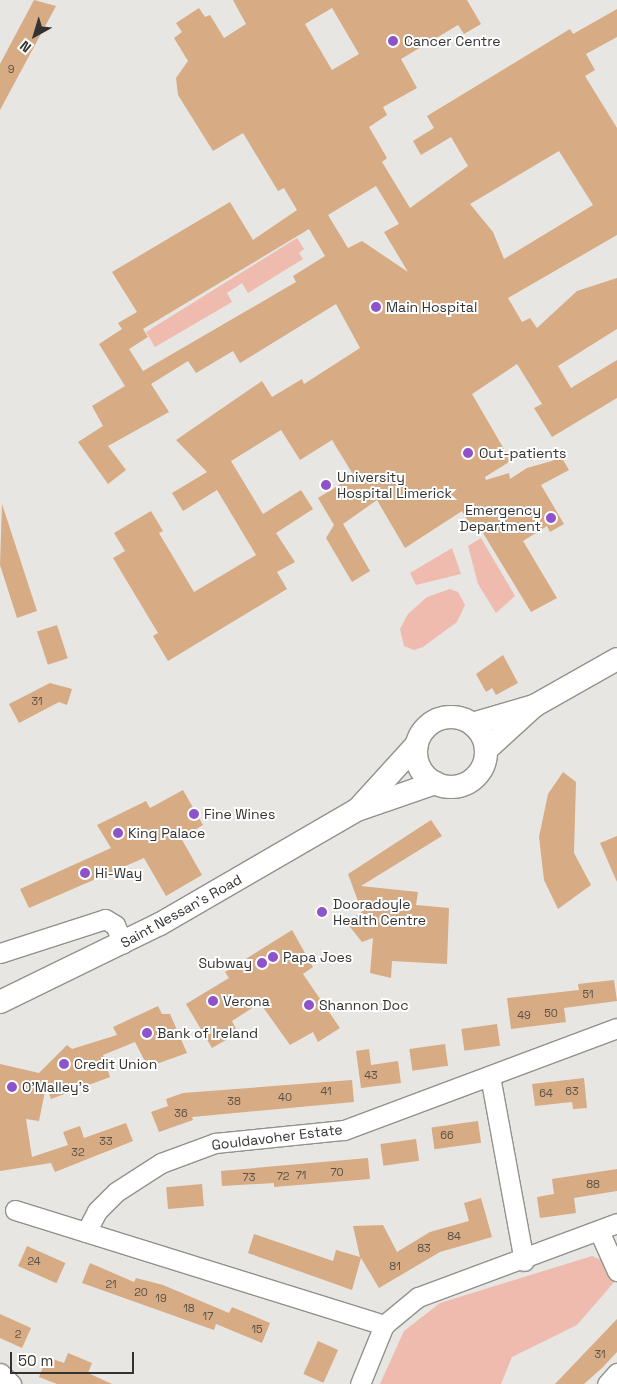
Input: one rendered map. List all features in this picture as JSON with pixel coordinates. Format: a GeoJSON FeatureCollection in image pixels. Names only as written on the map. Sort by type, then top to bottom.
{"type":"FeatureCollection","features":[{"type":"Feature","properties":{"kind":"main road"},"geometry":{"type":"LineString","coordinates":[[534,706],[472,724],[450,717],[437,720],[424,731],[417,744],[420,768],[435,783],[457,787],[469,782],[479,774],[486,750],[534,706],[617,659]]}},
{"type":"Feature","properties":{"kind":"main road"},"geometry":{"type":"LineString","coordinates":[[472,724],[486,750]]}},
{"type":"Feature","properties":{"kind":"main road","name":"Saint Nessan's Road"},"geometry":{"type":"LineString","coordinates":[[357,810],[417,744]]}},
{"type":"Feature","properties":{"kind":"main road","name":"Saint Nessan's Road"},"geometry":{"type":"LineString","coordinates":[[0,1002],[123,944],[357,810],[435,783]]}},
{"type":"Feature","properties":{"kind":"street"},"geometry":{"type":"LineString","coordinates":[[0,953],[104,919],[115,924],[123,944]]}},
{"type":"Feature","properties":{"kind":"street","name":"Gouldavoher Estate"},"geometry":{"type":"LineString","coordinates":[[86,1232],[97,1211],[116,1192],[161,1162],[215,1143],[344,1130],[617,1028]]}},
{"type":"Feature","properties":{"kind":"street"},"geometry":{"type":"LineString","coordinates":[[490,1076],[524,1261]]}},
{"type":"Feature","properties":{"kind":"street"},"geometry":{"type":"LineString","coordinates":[[15,1210],[384,1326]]}},
{"type":"Feature","properties":{"kind":"street"},"geometry":{"type":"LineString","coordinates":[[360,1384],[384,1326],[418,1297],[524,1261],[599,1232],[617,1223]]}},
{"type":"Feature","properties":{"kind":"street"},"geometry":{"type":"LineString","coordinates":[[599,1232],[617,1271]]}},
{"type":"Feature","properties":{"kind":"street"},"geometry":{"type":"LineString","coordinates":[[0,1373],[11,1384]]}},
{"type":"Feature","properties":{"kind":"street"},"geometry":{"type":"LineString","coordinates":[[607,1384],[617,1374]]}},
{"type":"Feature","properties":{"kind":"shaded area"},"geometry":{"type":"Polygon","coordinates":[[[297,238],[304,249],[299,253],[303,259],[248,293],[242,283],[227,293],[232,302],[155,347],[146,332],[297,238]]]}},
{"type":"Feature","properties":{"kind":"shaded area"},"geometry":{"type":"Polygon","coordinates":[[[481,538],[515,596],[496,613],[478,584],[468,546],[481,538]]]}},
{"type":"Feature","properties":{"kind":"shaded area"},"geometry":{"type":"Polygon","coordinates":[[[452,548],[461,574],[416,585],[410,573],[452,548]]]}},
{"type":"Feature","properties":{"kind":"shaded area"},"geometry":{"type":"Polygon","coordinates":[[[450,589],[458,592],[465,605],[457,622],[423,647],[414,650],[404,646],[400,629],[408,614],[427,597],[450,589]]]}},
{"type":"Feature","properties":{"kind":"shaded area"},"geometry":{"type":"Polygon","coordinates":[[[592,1256],[602,1260],[616,1280],[577,1325],[512,1357],[501,1384],[380,1384],[404,1331],[440,1303],[592,1256]]]}},
{"type":"Feature","properties":{"kind":"building"},"geometry":{"type":"Polygon","coordinates":[[[34,0],[56,6],[0,110],[0,64],[34,0]]]}},
{"type":"Feature","properties":{"kind":"building"},"geometry":{"type":"Polygon","coordinates":[[[233,0],[467,0],[481,24],[464,34],[458,25],[401,59],[417,88],[383,107],[387,115],[369,127],[387,158],[382,162],[410,208],[468,166],[451,137],[421,155],[413,141],[434,128],[427,116],[570,29],[573,34],[617,9],[617,37],[586,54],[595,70],[585,76],[617,128],[617,235],[508,298],[522,322],[530,318],[537,328],[577,291],[617,278],[617,329],[558,366],[571,388],[617,360],[617,398],[552,437],[534,408],[542,404],[517,364],[472,394],[508,456],[509,462],[485,477],[486,480],[509,473],[510,479],[527,468],[562,458],[569,470],[541,485],[564,524],[550,532],[547,526],[523,541],[557,598],[531,612],[480,528],[474,531],[462,511],[405,548],[377,500],[343,524],[370,571],[352,582],[326,538],[334,525],[318,498],[354,476],[332,440],[300,460],[281,430],[231,461],[263,514],[301,490],[313,509],[276,533],[295,562],[277,572],[287,589],[168,661],[153,636],[158,633],[113,558],[125,551],[114,533],[151,511],[163,531],[159,533],[194,592],[256,555],[217,490],[183,511],[172,493],[207,472],[176,440],[262,381],[272,397],[302,379],[304,384],[360,348],[336,304],[240,363],[233,351],[196,373],[188,361],[151,384],[169,412],[108,446],[126,470],[108,484],[78,442],[103,426],[92,406],[125,386],[99,344],[122,329],[118,323],[137,312],[112,272],[230,202],[253,240],[297,210],[284,188],[278,191],[243,133],[213,151],[178,95],[176,78],[188,61],[174,38],[182,32],[176,23],[199,8],[205,17],[210,15],[224,38],[246,24],[233,0]],[[332,8],[305,24],[332,70],[359,54],[332,8]],[[559,151],[470,204],[493,232],[504,259],[593,205],[559,151]],[[376,186],[328,215],[348,248],[362,241],[408,272],[384,232],[399,224],[376,186]],[[309,229],[143,329],[148,337],[129,349],[143,371],[296,282],[293,276],[325,256],[309,229]]]}},
{"type":"Feature","properties":{"kind":"building"},"geometry":{"type":"Polygon","coordinates":[[[2,504],[37,611],[17,618],[0,565],[2,504]]]}},
{"type":"Feature","properties":{"kind":"building"},"geometry":{"type":"Polygon","coordinates":[[[57,625],[68,658],[48,665],[37,631],[57,625]]]}},
{"type":"Feature","properties":{"kind":"building"},"geometry":{"type":"Polygon","coordinates":[[[503,655],[518,683],[496,695],[492,688],[486,692],[476,674],[503,655]]]}},
{"type":"Feature","properties":{"kind":"building"},"geometry":{"type":"Polygon","coordinates":[[[50,683],[72,689],[67,705],[59,702],[19,723],[9,704],[50,683]]]}},
{"type":"Feature","properties":{"kind":"building"},"geometry":{"type":"Polygon","coordinates":[[[563,772],[576,782],[574,853],[591,885],[558,909],[544,880],[539,837],[548,794],[563,772]]]}},
{"type":"Feature","properties":{"kind":"building"},"geometry":{"type":"Polygon","coordinates":[[[183,790],[203,825],[181,838],[202,875],[166,896],[144,858],[29,908],[20,889],[111,848],[97,825],[146,801],[150,808],[183,790]]]}},
{"type":"Feature","properties":{"kind":"building"},"geometry":{"type":"Polygon","coordinates":[[[431,820],[442,836],[361,886],[418,892],[416,905],[449,908],[447,964],[392,961],[391,978],[370,973],[373,938],[362,942],[346,922],[362,912],[348,874],[431,820]]]}},
{"type":"Feature","properties":{"kind":"building"},"geometry":{"type":"Polygon","coordinates":[[[617,836],[617,882],[600,843],[617,836]]]}},
{"type":"Feature","properties":{"kind":"building"},"geometry":{"type":"Polygon","coordinates":[[[292,930],[313,967],[303,974],[340,1028],[318,1042],[313,1032],[290,1045],[260,1003],[232,1021],[238,1033],[212,1048],[186,1004],[229,978],[225,972],[292,930]]]}},
{"type":"Feature","properties":{"kind":"building"},"geometry":{"type":"Polygon","coordinates":[[[614,980],[617,1001],[564,1008],[566,1022],[511,1029],[507,998],[579,990],[578,984],[614,980]]]}},
{"type":"Feature","properties":{"kind":"building"},"geometry":{"type":"Polygon","coordinates":[[[158,1006],[162,1014],[170,1014],[187,1053],[148,1067],[135,1042],[103,1055],[110,1077],[51,1099],[46,1086],[39,1121],[26,1119],[32,1157],[68,1145],[63,1132],[80,1126],[84,1138],[126,1123],[133,1141],[55,1172],[51,1163],[0,1171],[0,1064],[39,1073],[67,1045],[72,1049],[117,1035],[113,1027],[158,1006]]]}},
{"type":"Feature","properties":{"kind":"building"},"geometry":{"type":"Polygon","coordinates":[[[497,1024],[500,1046],[464,1051],[461,1029],[497,1024]]]}},
{"type":"Feature","properties":{"kind":"building"},"geometry":{"type":"Polygon","coordinates":[[[445,1044],[448,1066],[412,1071],[409,1049],[445,1044]]]}},
{"type":"Feature","properties":{"kind":"building"},"geometry":{"type":"Polygon","coordinates":[[[369,1049],[371,1065],[398,1061],[401,1083],[361,1088],[356,1051],[369,1049]]]}},
{"type":"Feature","properties":{"kind":"building"},"geometry":{"type":"Polygon","coordinates":[[[584,1078],[587,1108],[573,1109],[572,1102],[535,1106],[532,1084],[584,1078]]]}},
{"type":"Feature","properties":{"kind":"building"},"geometry":{"type":"Polygon","coordinates":[[[352,1080],[354,1102],[192,1117],[193,1120],[159,1132],[151,1112],[168,1106],[166,1099],[183,1093],[352,1080]]]}},
{"type":"Feature","properties":{"kind":"building"},"geometry":{"type":"Polygon","coordinates":[[[478,1121],[481,1143],[435,1149],[431,1128],[478,1121]]]}},
{"type":"Feature","properties":{"kind":"building"},"geometry":{"type":"Polygon","coordinates":[[[416,1139],[419,1161],[383,1166],[380,1144],[416,1139]]]}},
{"type":"Feature","properties":{"kind":"building"},"geometry":{"type":"Polygon","coordinates":[[[368,1158],[370,1179],[274,1187],[274,1183],[222,1186],[221,1171],[368,1158]]]}},
{"type":"Feature","properties":{"kind":"building"},"geometry":{"type":"Polygon","coordinates":[[[617,1169],[617,1191],[574,1198],[576,1213],[540,1218],[537,1197],[554,1194],[552,1179],[617,1169]]]}},
{"type":"Feature","properties":{"kind":"building"},"geometry":{"type":"Polygon","coordinates":[[[202,1184],[204,1206],[168,1209],[166,1187],[202,1184]]]}},
{"type":"Feature","properties":{"kind":"building"},"geometry":{"type":"Polygon","coordinates":[[[481,1198],[492,1237],[440,1252],[379,1288],[361,1258],[352,1290],[248,1253],[254,1234],[333,1261],[336,1250],[360,1257],[353,1226],[383,1225],[397,1252],[430,1232],[469,1221],[464,1203],[481,1198]]]}},
{"type":"Feature","properties":{"kind":"building"},"geometry":{"type":"Polygon","coordinates":[[[27,1246],[65,1263],[56,1283],[18,1266],[27,1246]]]}},
{"type":"Feature","properties":{"kind":"building"},"geometry":{"type":"Polygon","coordinates":[[[90,1263],[134,1282],[136,1278],[163,1285],[229,1313],[232,1307],[270,1323],[262,1343],[216,1324],[214,1330],[82,1283],[90,1263]]]}},
{"type":"Feature","properties":{"kind":"building"},"geometry":{"type":"Polygon","coordinates":[[[0,1314],[31,1328],[22,1348],[0,1338],[0,1314]]]}},
{"type":"Feature","properties":{"kind":"building"},"geometry":{"type":"Polygon","coordinates":[[[617,1319],[617,1352],[602,1368],[584,1384],[555,1384],[617,1319]]]}},
{"type":"Feature","properties":{"kind":"building"},"geometry":{"type":"Polygon","coordinates":[[[318,1341],[338,1350],[323,1383],[303,1374],[318,1341]]]}},
{"type":"Feature","properties":{"kind":"building"},"geometry":{"type":"Polygon","coordinates":[[[68,1353],[92,1363],[88,1373],[112,1384],[57,1384],[39,1377],[47,1357],[64,1363],[68,1353]]]}},
{"type":"Feature","properties":{"kind":"place","name":"Cancer Centre"},"geometry":{"type":"Point","coordinates":[393,41]}},
{"type":"Feature","properties":{"kind":"place","name":"Main Hospital"},"geometry":{"type":"Point","coordinates":[376,307]}},
{"type":"Feature","properties":{"kind":"place","name":"Out-patients"},"geometry":{"type":"Point","coordinates":[468,453]}},
{"type":"Feature","properties":{"kind":"place","name":"University Hospital Limerick"},"geometry":{"type":"Point","coordinates":[326,485]}},
{"type":"Feature","properties":{"kind":"place","name":"Emergency Department"},"geometry":{"type":"Point","coordinates":[551,518]}},
{"type":"Feature","properties":{"kind":"place","name":"Fine Wines"},"geometry":{"type":"Point","coordinates":[194,814]}},
{"type":"Feature","properties":{"kind":"place","name":"King Palace"},"geometry":{"type":"Point","coordinates":[118,833]}},
{"type":"Feature","properties":{"kind":"place","name":"Hi-Way"},"geometry":{"type":"Point","coordinates":[85,873]}},
{"type":"Feature","properties":{"kind":"place","name":"Dooradoyle Health Centre"},"geometry":{"type":"Point","coordinates":[322,912]}},
{"type":"Feature","properties":{"kind":"place","name":"Papa Joes"},"geometry":{"type":"Point","coordinates":[273,957]}},
{"type":"Feature","properties":{"kind":"place","name":"Subway"},"geometry":{"type":"Point","coordinates":[262,963]}},
{"type":"Feature","properties":{"kind":"place","name":"Verona"},"geometry":{"type":"Point","coordinates":[213,1001]}},
{"type":"Feature","properties":{"kind":"place","name":"Shannon Doc"},"geometry":{"type":"Point","coordinates":[309,1005]}},
{"type":"Feature","properties":{"kind":"place","name":"Bank of Ireland"},"geometry":{"type":"Point","coordinates":[147,1033]}},
{"type":"Feature","properties":{"kind":"place","name":"Credit Union"},"geometry":{"type":"Point","coordinates":[64,1064]}},
{"type":"Feature","properties":{"kind":"place","name":"O'Malley's"},"geometry":{"type":"Point","coordinates":[12,1087]}}]}
